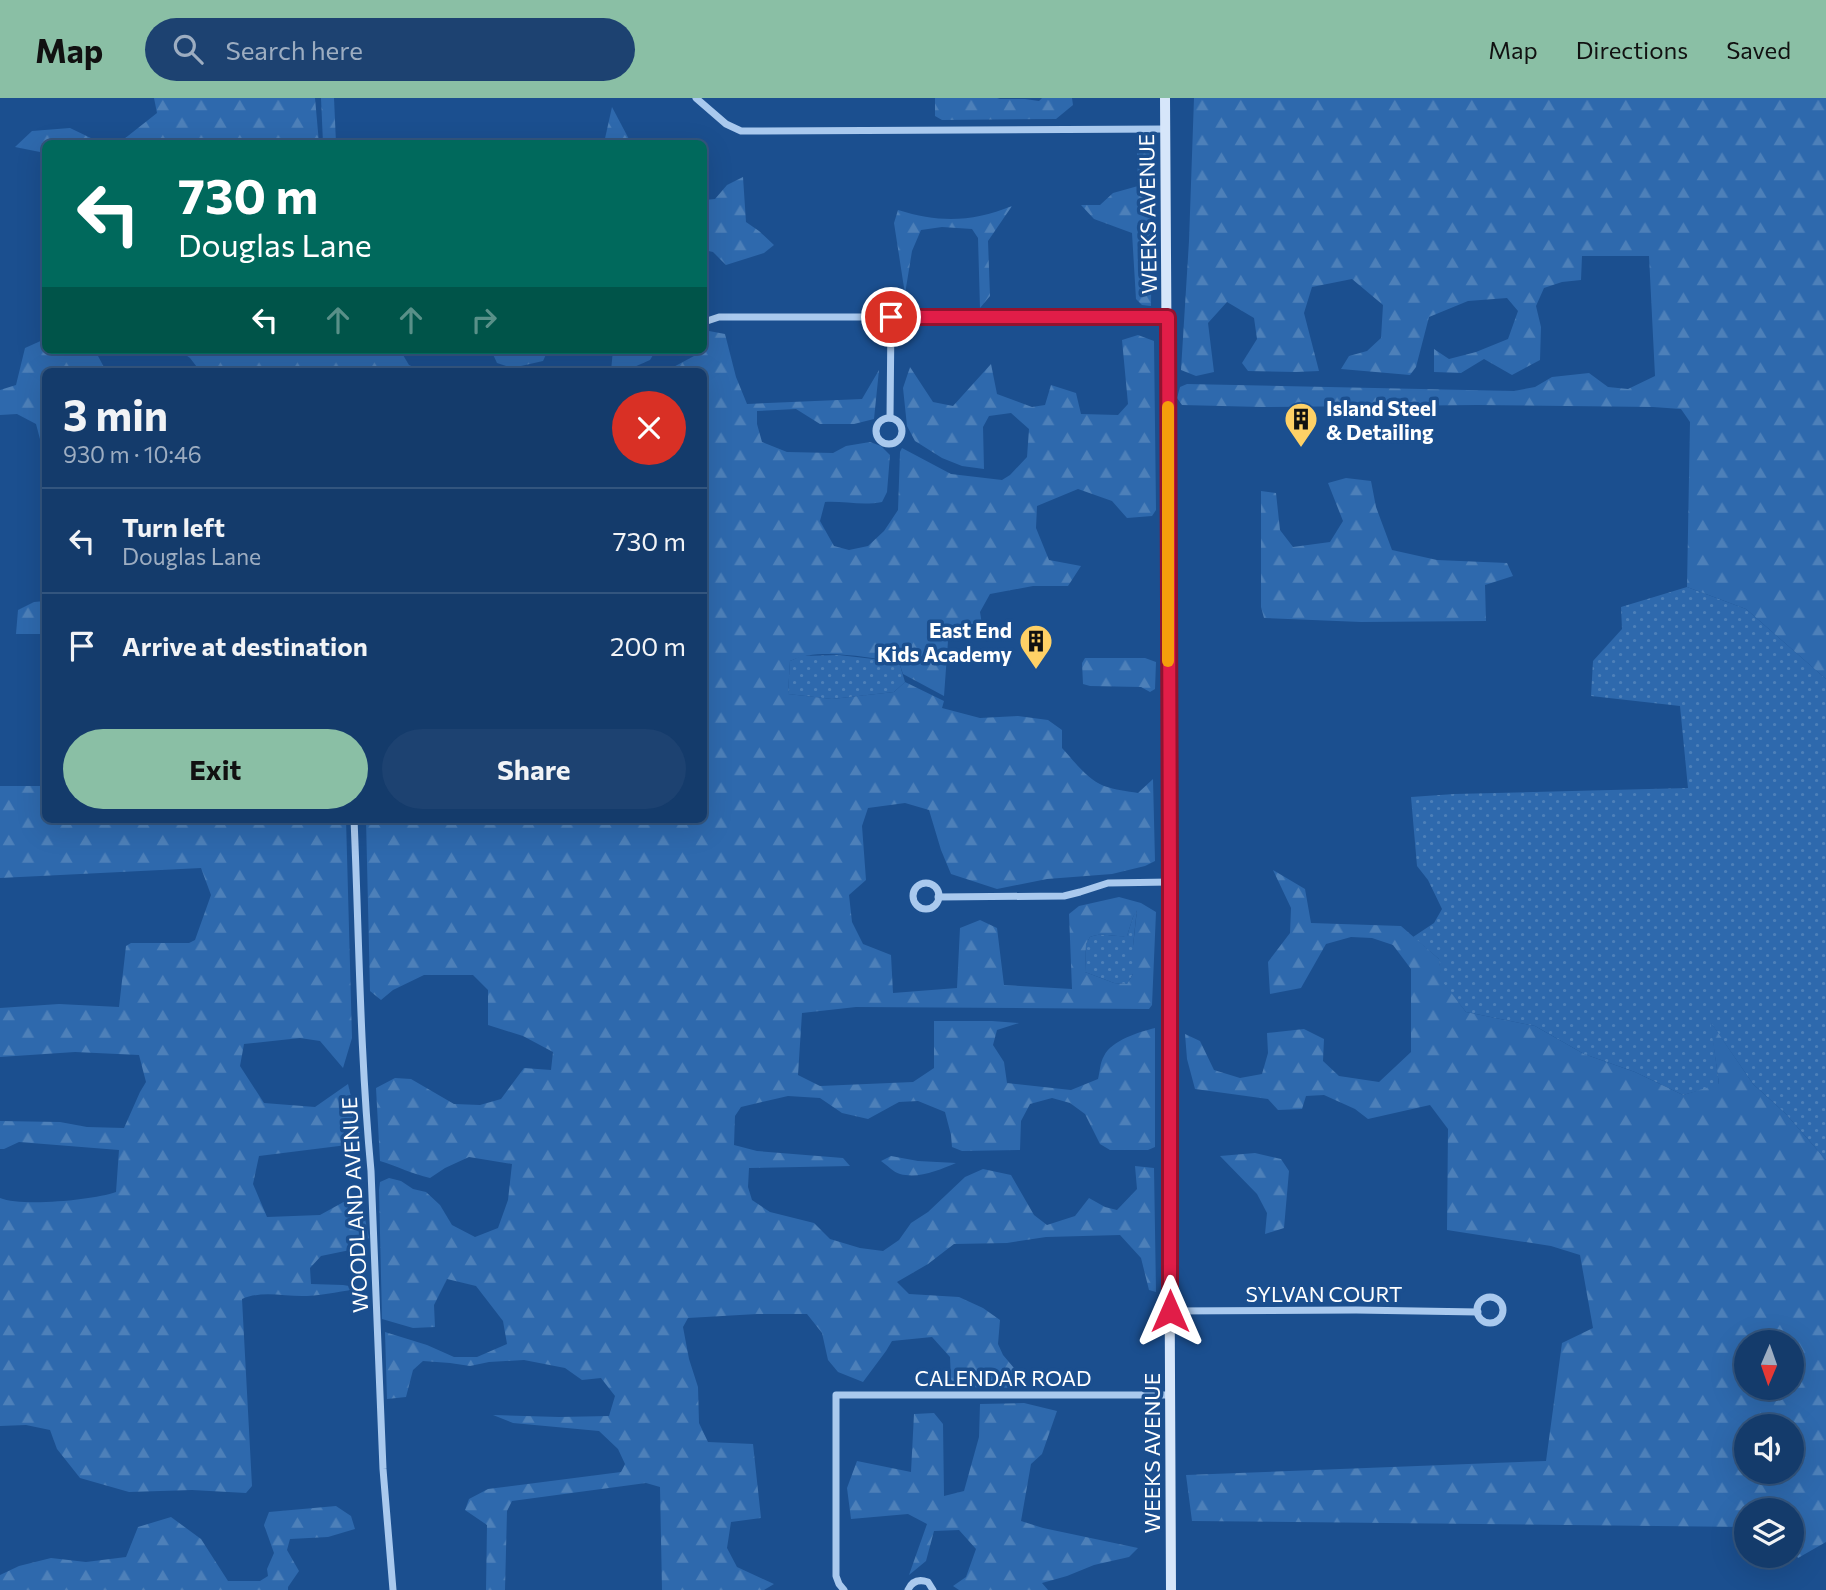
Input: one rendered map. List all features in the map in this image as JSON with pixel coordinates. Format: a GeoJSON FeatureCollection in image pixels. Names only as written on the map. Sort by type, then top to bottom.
{"type":"FeatureCollection","features":[{"type":"Feature","properties":{"kind":"street"},"geometry":{"type":"LineString","coordinates":[[696,98],[726,124],[741,131],[1165,129]]}},
{"type":"Feature","properties":{"kind":"street","name":"WEEKS AVENUE"},"geometry":{"type":"LineString","coordinates":[[1165,98],[1168,317],[1171,1590]]}},
{"type":"Feature","properties":{"kind":"street"},"geometry":{"type":"LineString","coordinates":[[707,321],[719,317],[1168,317]]}},
{"type":"Feature","properties":{"kind":"street"},"geometry":{"type":"LineString","coordinates":[[890,418],[891,317]]}},
{"type":"Feature","properties":{"kind":"street","name":"WOODLAND AVENUE"},"geometry":{"type":"LineString","coordinates":[[354,823],[383,1469],[393,1590]]}},
{"type":"Feature","properties":{"kind":"street"},"geometry":{"type":"LineString","coordinates":[[938,897],[1064,896],[1108,883],[1170,882]]}},
{"type":"Feature","properties":{"kind":"street","name":"SYLVAN COURT"},"geometry":{"type":"LineString","coordinates":[[1170,1311],[1478,1312]]}},
{"type":"Feature","properties":{"kind":"street","name":"CALENDAR ROAD"},"geometry":{"type":"LineString","coordinates":[[844,1590],[836,1576],[836,1395],[1170,1395]]}},
{"type":"Feature","properties":{"kind":"street"},"geometry":{"type":"LineString","coordinates":[[908,1590],[912,1583],[920,1580],[928,1582],[933,1590]]}},
{"type":"Feature","properties":{"kind":"green space"},"geometry":{"type":"Polygon","coordinates":[[[154,98],[315,98],[319,140],[123,140],[157,113],[154,98]]]}},
{"type":"Feature","properties":{"kind":"green space"},"geometry":{"type":"Polygon","coordinates":[[[321,98],[334,98],[336,140],[323,140],[321,98]]]}},
{"type":"Feature","properties":{"kind":"green space"},"geometry":{"type":"Polygon","coordinates":[[[935,98],[1039,101],[1042,98],[1072,98],[1073,105],[1056,119],[942,120],[935,116],[935,98]]]}},
{"type":"Feature","properties":{"kind":"green space"},"geometry":{"type":"Polygon","coordinates":[[[1194,98],[1826,98],[1826,679],[1746,609],[1687,587],[1690,422],[1681,409],[1477,405],[1182,405],[1177,398],[1180,387],[1187,384],[1514,391],[1535,387],[1552,377],[1589,373],[1608,387],[1628,389],[1655,376],[1649,256],[1582,256],[1581,280],[1544,288],[1536,306],[1541,327],[1540,360],[1512,375],[1484,359],[1461,373],[1434,372],[1434,349],[1449,359],[1508,339],[1518,311],[1507,298],[1468,301],[1429,317],[1416,367],[1410,375],[1341,369],[1349,356],[1367,351],[1381,338],[1383,305],[1352,279],[1312,287],[1304,313],[1319,371],[1248,371],[1242,363],[1257,339],[1254,318],[1227,302],[1208,323],[1214,372],[1196,376],[1181,370],[1194,98]]]}},
{"type":"Feature","properties":{"kind":"green space"},"geometry":{"type":"Polygon","coordinates":[[[612,107],[629,140],[605,140],[612,107]]]}},
{"type":"Feature","properties":{"kind":"green space"},"geometry":{"type":"Polygon","coordinates":[[[70,128],[95,140],[42,140],[42,152],[15,147],[32,131],[70,128]]]}},
{"type":"Feature","properties":{"kind":"green space"},"geometry":{"type":"Polygon","coordinates":[[[1153,143],[1151,306],[1142,305],[1136,299],[1132,233],[1094,219],[1081,205],[1100,205],[1113,193],[1138,186],[1137,152],[1153,143]]]}},
{"type":"Feature","properties":{"kind":"green space"},"geometry":{"type":"Polygon","coordinates":[[[743,177],[746,222],[774,245],[764,253],[726,265],[713,252],[707,251],[707,200],[715,199],[727,185],[743,177]]]}},
{"type":"Feature","properties":{"kind":"green space"},"geometry":{"type":"Polygon","coordinates":[[[1012,206],[988,241],[990,296],[980,308],[978,238],[972,229],[942,227],[921,230],[912,251],[905,294],[894,223],[898,210],[928,217],[956,219],[983,215],[1012,206]]]}},
{"type":"Feature","properties":{"kind":"green space"},"geometry":{"type":"Polygon","coordinates":[[[709,331],[725,334],[736,377],[747,404],[862,399],[879,370],[874,419],[854,424],[820,424],[796,409],[757,411],[762,442],[787,452],[833,453],[846,446],[870,442],[881,446],[890,455],[887,492],[882,502],[825,502],[820,521],[834,546],[849,550],[868,546],[884,531],[898,510],[902,448],[951,474],[1002,480],[1027,457],[1029,429],[1011,413],[989,416],[983,427],[984,469],[962,466],[942,458],[915,441],[907,426],[903,388],[910,367],[933,402],[953,406],[991,364],[997,394],[1032,407],[1045,405],[1051,385],[1076,393],[1081,414],[1118,415],[1128,404],[1122,340],[1138,335],[1154,341],[1156,510],[1152,516],[1127,518],[1112,501],[1078,489],[1037,506],[1036,528],[1049,560],[1081,566],[1068,586],[1033,586],[990,594],[980,612],[984,637],[948,641],[944,696],[903,674],[899,662],[829,654],[790,661],[788,694],[832,699],[894,692],[905,682],[944,701],[942,708],[980,718],[1018,716],[1048,720],[1062,730],[1062,748],[1086,774],[1104,786],[1138,793],[1153,779],[1155,861],[1145,866],[1112,874],[1047,879],[997,889],[951,874],[929,810],[905,803],[868,808],[862,826],[866,880],[849,895],[852,922],[863,944],[891,955],[893,993],[957,988],[960,928],[980,920],[997,928],[1004,985],[1072,989],[1069,914],[1079,906],[1119,897],[1141,903],[1156,912],[1152,1005],[1149,1009],[856,1007],[802,1013],[798,1075],[820,1086],[913,1082],[934,1068],[934,1021],[992,1021],[1019,1023],[997,1030],[993,1045],[1004,1062],[1007,1083],[1071,1090],[1098,1079],[1103,1058],[1113,1045],[1134,1034],[1155,1028],[1155,1147],[1148,1150],[1110,1150],[1100,1144],[1085,1114],[1070,1103],[1052,1098],[1030,1104],[1021,1121],[1020,1150],[962,1151],[952,1147],[945,1112],[918,1101],[899,1102],[868,1119],[842,1113],[820,1098],[788,1096],[741,1107],[735,1116],[734,1145],[757,1151],[843,1158],[850,1166],[749,1168],[748,1187],[752,1200],[770,1212],[814,1223],[830,1239],[860,1248],[883,1251],[899,1240],[911,1223],[928,1212],[965,1177],[983,1169],[1011,1175],[1034,1215],[1047,1225],[1075,1216],[1089,1198],[1117,1210],[1137,1189],[1135,1166],[1154,1168],[1156,1292],[1149,1290],[1141,1258],[1120,1235],[954,1244],[928,1264],[897,1282],[909,1294],[959,1297],[983,1308],[1000,1320],[998,1344],[1003,1355],[1019,1374],[1018,1388],[955,1387],[951,1379],[950,1357],[932,1337],[892,1341],[863,1382],[838,1372],[828,1360],[822,1333],[807,1314],[688,1318],[683,1327],[698,1387],[699,1423],[708,1442],[753,1444],[761,1518],[731,1522],[727,1548],[737,1567],[774,1584],[764,1590],[662,1590],[660,1487],[646,1483],[512,1501],[507,1511],[505,1590],[486,1590],[487,1525],[465,1510],[469,1499],[488,1489],[621,1472],[625,1464],[618,1449],[599,1431],[513,1423],[493,1415],[609,1416],[615,1396],[601,1378],[582,1380],[565,1368],[524,1360],[470,1366],[423,1361],[413,1370],[406,1397],[387,1399],[385,1332],[454,1357],[477,1357],[507,1344],[503,1321],[476,1286],[447,1279],[434,1305],[435,1327],[413,1328],[382,1319],[380,1182],[389,1178],[426,1192],[440,1205],[452,1225],[475,1237],[498,1228],[508,1200],[512,1164],[469,1157],[430,1178],[380,1161],[376,1088],[395,1078],[411,1079],[454,1104],[480,1105],[501,1099],[524,1068],[551,1070],[553,1052],[523,1036],[488,1025],[488,990],[473,975],[424,975],[393,990],[381,1000],[370,991],[366,823],[707,823],[707,368],[672,368],[694,356],[707,354],[709,331]],[[1137,910],[1127,936],[1094,936],[1090,937],[1086,944],[1085,972],[1114,983],[1127,984],[1133,974],[1137,910]]]}},
{"type":"Feature","properties":{"kind":"green space"},"geometry":{"type":"Polygon","coordinates":[[[42,340],[42,354],[94,354],[104,368],[42,368],[42,447],[36,424],[17,414],[0,415],[0,390],[16,385],[25,348],[42,340]]]}},
{"type":"Feature","properties":{"kind":"green space"},"geometry":{"type":"Polygon","coordinates":[[[184,354],[402,354],[409,365],[416,368],[198,368],[184,354]]]}},
{"type":"Feature","properties":{"kind":"green space"},"geometry":{"type":"Polygon","coordinates":[[[493,354],[546,354],[543,361],[512,368],[497,363],[493,354]]]}},
{"type":"Feature","properties":{"kind":"green space"},"geometry":{"type":"Polygon","coordinates":[[[613,354],[654,354],[650,360],[632,368],[611,368],[613,354]]]}},
{"type":"Feature","properties":{"kind":"green space"},"geometry":{"type":"Polygon","coordinates":[[[1346,478],[1371,481],[1376,507],[1392,550],[1437,560],[1507,563],[1513,576],[1485,585],[1486,621],[1361,622],[1264,618],[1261,607],[1261,491],[1276,493],[1280,530],[1293,547],[1330,542],[1343,521],[1328,483],[1346,478]]]}},
{"type":"Feature","properties":{"kind":"green space"},"geometry":{"type":"Polygon","coordinates":[[[1687,587],[1746,609],[1826,679],[1826,1160],[1786,1114],[1753,1084],[1711,1023],[1719,1085],[1683,1095],[1635,1072],[1584,1054],[1535,1026],[1466,1012],[1441,981],[1439,959],[1413,937],[1434,923],[1442,909],[1428,880],[1417,866],[1411,797],[1688,788],[1680,706],[1591,696],[1593,661],[1622,629],[1621,607],[1687,587]]]}},
{"type":"Feature","properties":{"kind":"green space"},"geometry":{"type":"Polygon","coordinates":[[[42,601],[42,634],[16,634],[18,610],[42,601]]]}},
{"type":"Feature","properties":{"kind":"green space"},"geometry":{"type":"Polygon","coordinates":[[[839,655],[899,662],[905,682],[894,692],[832,699],[788,694],[790,661],[801,656],[839,655]]]}},
{"type":"Feature","properties":{"kind":"green space"},"geometry":{"type":"Polygon","coordinates":[[[1085,658],[1145,658],[1156,662],[1155,689],[1150,692],[1141,687],[1083,684],[1082,663],[1085,658]]]}},
{"type":"Feature","properties":{"kind":"green space"},"geometry":{"type":"Polygon","coordinates":[[[0,786],[42,786],[42,823],[346,823],[352,1038],[343,1068],[320,1041],[300,1038],[244,1044],[240,1066],[264,1103],[315,1107],[348,1084],[360,1135],[355,1144],[259,1156],[253,1184],[267,1217],[320,1215],[349,1199],[363,1209],[369,1238],[350,1250],[321,1256],[310,1268],[311,1284],[361,1288],[299,1296],[266,1294],[242,1299],[252,1486],[246,1493],[192,1490],[129,1492],[80,1478],[57,1449],[50,1430],[26,1425],[0,1426],[0,1198],[24,1202],[58,1201],[92,1198],[116,1192],[119,1150],[19,1142],[0,1149],[0,1121],[60,1122],[87,1127],[124,1128],[146,1082],[139,1055],[75,1052],[0,1057],[0,1008],[59,1004],[119,1007],[126,946],[131,943],[189,943],[195,940],[211,895],[201,868],[0,878],[0,786]]]}},
{"type":"Feature","properties":{"kind":"green space"},"geometry":{"type":"Polygon","coordinates":[[[1273,870],[1305,889],[1311,923],[1401,926],[1439,959],[1442,981],[1466,1012],[1535,1026],[1584,1054],[1635,1072],[1683,1095],[1719,1084],[1710,1021],[1753,1084],[1786,1114],[1826,1160],[1826,1542],[1804,1555],[1804,1498],[1734,1498],[1734,1527],[1192,1521],[1186,1475],[1546,1461],[1562,1343],[1593,1328],[1580,1255],[1551,1246],[1447,1230],[1448,1129],[1430,1105],[1368,1119],[1355,1109],[1324,1095],[1306,1096],[1302,1109],[1278,1110],[1268,1099],[1195,1089],[1187,1059],[1185,1034],[1200,1041],[1214,1070],[1240,1078],[1262,1074],[1268,1053],[1267,1033],[1304,1029],[1324,1039],[1323,1061],[1339,1076],[1379,1082],[1411,1052],[1411,969],[1393,945],[1372,938],[1351,937],[1326,944],[1301,988],[1270,994],[1268,962],[1290,933],[1291,908],[1273,870]]]}},
{"type":"Feature","properties":{"kind":"green space"},"geometry":{"type":"Polygon","coordinates":[[[1137,908],[1133,974],[1127,984],[1114,983],[1085,972],[1086,944],[1090,937],[1127,936],[1137,908]]]}},
{"type":"Feature","properties":{"kind":"green space"},"geometry":{"type":"Polygon","coordinates":[[[1255,1153],[1281,1159],[1289,1171],[1284,1228],[1265,1234],[1267,1213],[1257,1194],[1220,1156],[1255,1153]]]}},
{"type":"Feature","properties":{"kind":"green space"},"geometry":{"type":"Polygon","coordinates":[[[891,1156],[956,1163],[929,1173],[907,1175],[895,1172],[881,1161],[891,1156]]]}},
{"type":"Feature","properties":{"kind":"green space"},"geometry":{"type":"Polygon","coordinates":[[[1024,1403],[1057,1411],[1042,1454],[1031,1464],[1021,1521],[1138,1548],[1129,1557],[1094,1565],[1042,1583],[1048,1590],[959,1590],[953,1586],[966,1577],[976,1549],[959,1530],[934,1531],[926,1561],[909,1575],[927,1524],[908,1514],[851,1519],[847,1488],[857,1461],[911,1472],[914,1414],[934,1413],[943,1424],[944,1496],[964,1491],[979,1437],[980,1404],[1024,1403]]]}},
{"type":"Feature","properties":{"kind":"green space"},"geometry":{"type":"Polygon","coordinates":[[[336,1506],[351,1516],[355,1529],[328,1537],[290,1539],[287,1550],[299,1571],[288,1590],[0,1590],[0,1575],[19,1566],[51,1558],[86,1562],[126,1557],[138,1527],[171,1517],[201,1539],[228,1581],[260,1581],[268,1576],[267,1569],[274,1553],[264,1525],[269,1512],[336,1506]]]}},
{"type":"Feature","properties":{"kind":"slow traffic"},"geometry":{"type":"LineString","coordinates":[[1168,407],[1168,661]]}},
{"type":"Feature","properties":{"kind":"place","name":"Island Steel & Detailing"},"geometry":{"type":"Point","coordinates":[1301,449]}},
{"type":"Feature","properties":{"kind":"place","name":"East End Kids Academy"},"geometry":{"type":"Point","coordinates":[1036,671]}},
{"type":"Feature","properties":{"kind":"route"},"geometry":{"type":"LineString","coordinates":[[891,317],[1168,317],[1170,1311]]}}]}
